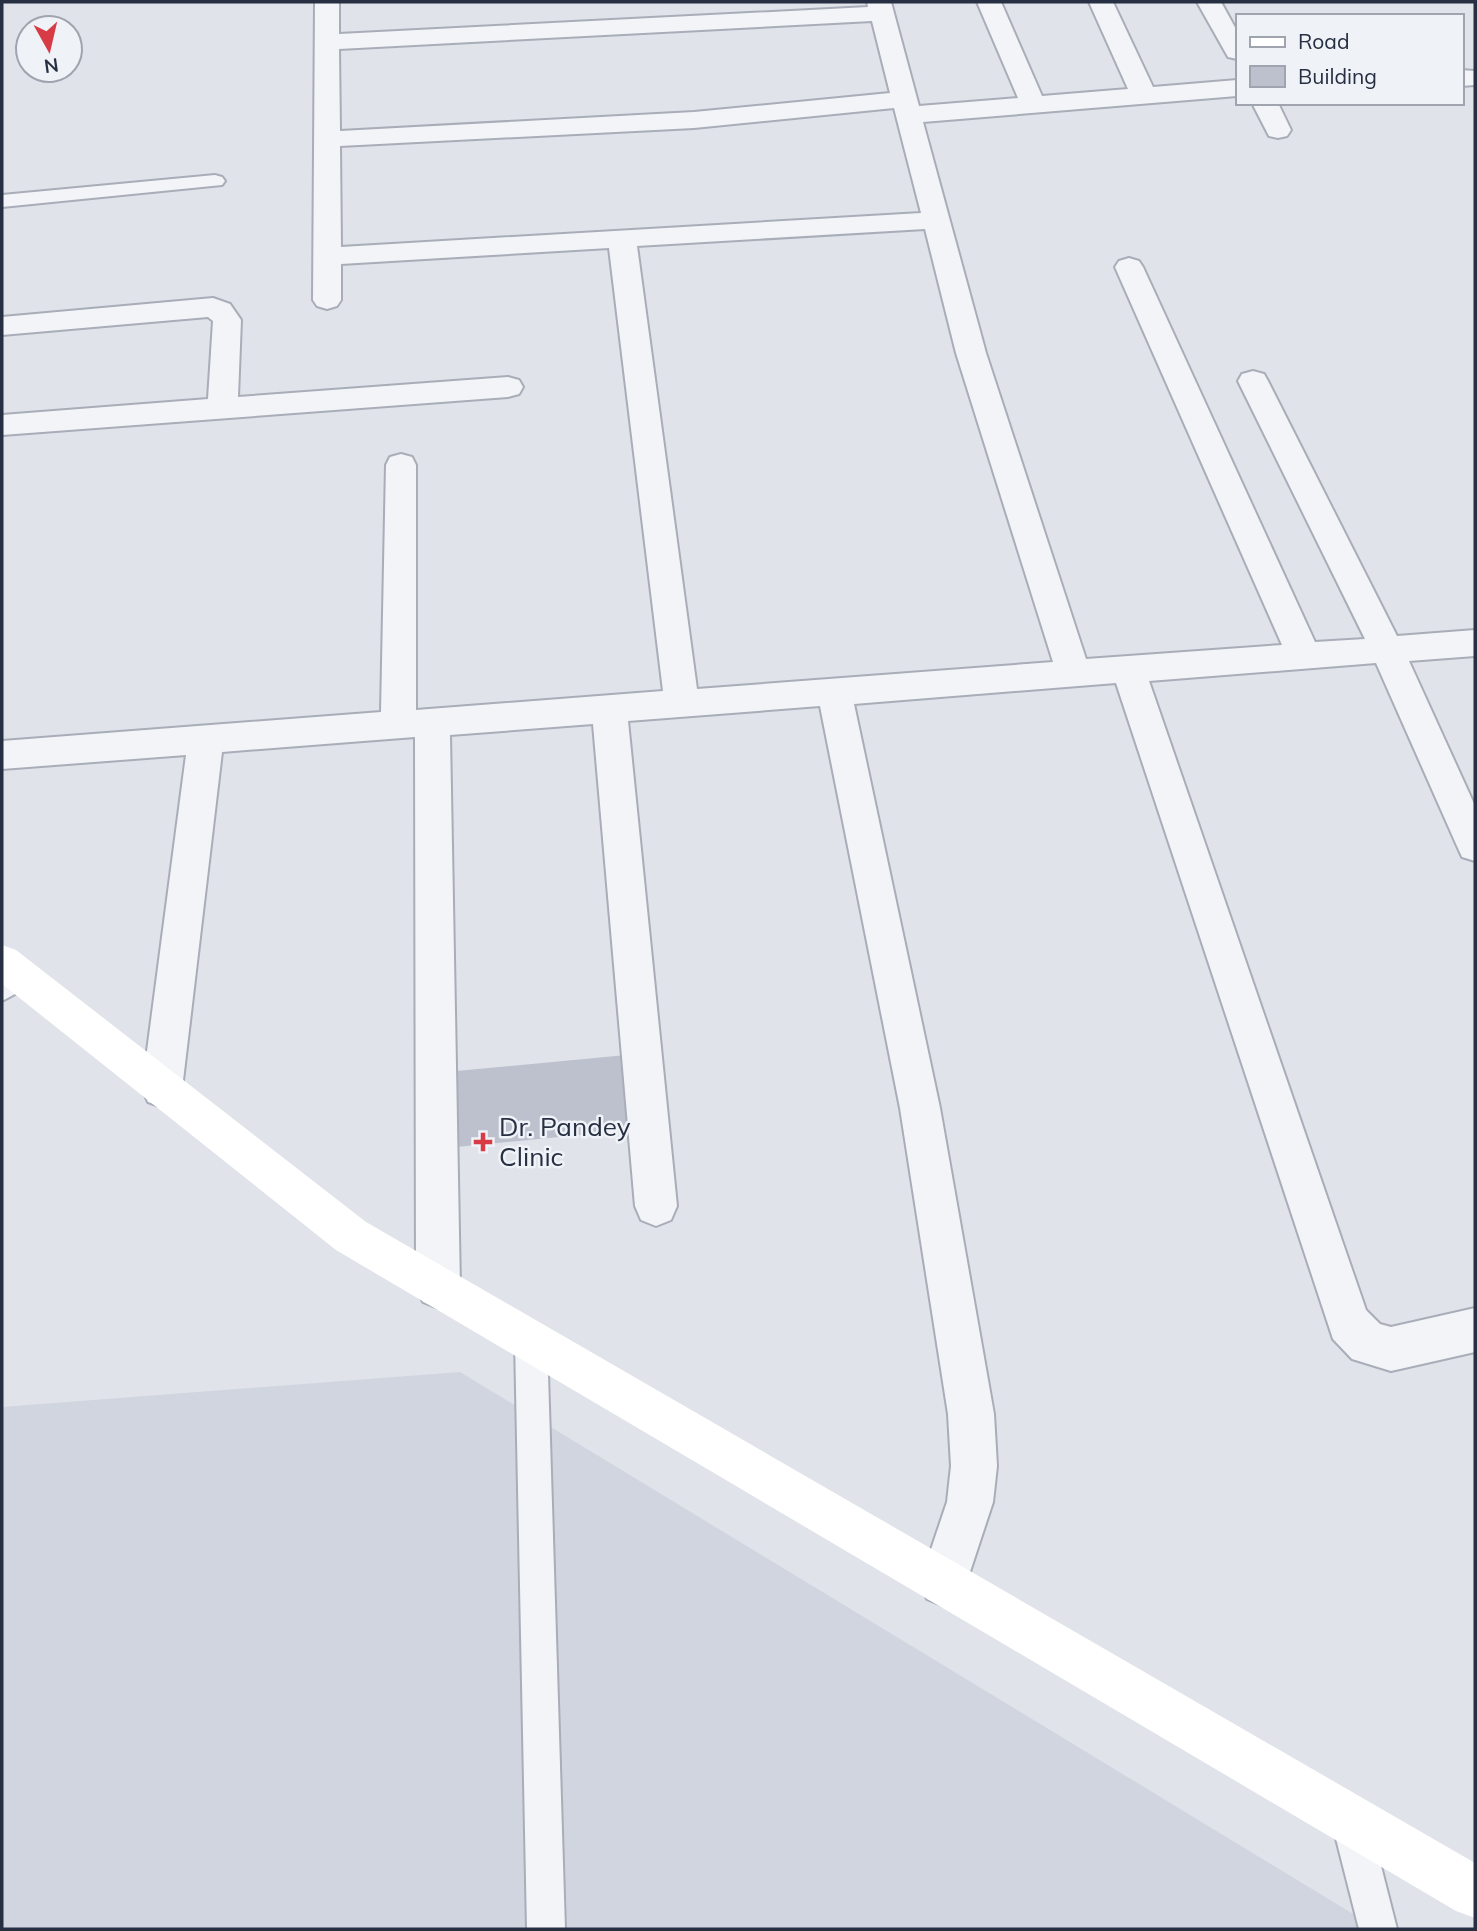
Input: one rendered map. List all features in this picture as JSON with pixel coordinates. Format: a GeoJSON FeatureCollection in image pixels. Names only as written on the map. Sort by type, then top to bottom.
{"type":"FeatureCollection","features":[{"type":"Feature","properties":{"kind":"street"},"geometry":{"type":"LineString","coordinates":[[327,2],[327,300]]}},
{"type":"Feature","properties":{"kind":"street"},"geometry":{"type":"LineString","coordinates":[[989,2],[1032,104]]}},
{"type":"Feature","properties":{"kind":"street"},"geometry":{"type":"LineString","coordinates":[[1101,2],[1144,96]]}},
{"type":"Feature","properties":{"kind":"street"},"geometry":{"type":"LineString","coordinates":[[1209,2],[1236,50]]}},
{"type":"Feature","properties":{"kind":"street"},"geometry":{"type":"LineString","coordinates":[[327,42],[728,23],[881,7],[971,353],[1074,675]]}},
{"type":"Feature","properties":{"kind":"street"},"geometry":{"type":"LineString","coordinates":[[328,139],[907,107],[1032,104],[1236,88]]}},
{"type":"Feature","properties":{"kind":"street"},"geometry":{"type":"LineString","coordinates":[[1266,105],[1278,130]]}},
{"type":"Feature","properties":{"kind":"street"},"geometry":{"type":"LineString","coordinates":[[328,256],[937,220]]}},
{"type":"Feature","properties":{"kind":"street"},"geometry":{"type":"LineString","coordinates":[[622,239],[682,702]]}},
{"type":"Feature","properties":{"kind":"street"},"geometry":{"type":"LineString","coordinates":[[1129,267],[1304,656]]}},
{"type":"Feature","properties":{"kind":"street"},"geometry":{"type":"LineString","coordinates":[[2,326],[213,307],[220,310],[227,320],[223,408]]}},
{"type":"Feature","properties":{"kind":"street"},"geometry":{"type":"LineString","coordinates":[[1253,381],[1387,650],[1475,846]]}},
{"type":"Feature","properties":{"kind":"street"},"geometry":{"type":"LineString","coordinates":[[2,425],[508,387]]}},
{"type":"Feature","properties":{"kind":"street"},"geometry":{"type":"LineString","coordinates":[[401,464],[415,723],[438,1287]]}},
{"type":"Feature","properties":{"kind":"street"},"geometry":{"type":"LineString","coordinates":[[2,755],[1475,643]]}},
{"type":"Feature","properties":{"kind":"street"},"geometry":{"type":"LineString","coordinates":[[1128,669],[1349,1324],[1368,1343],[1391,1349],[1475,1330]]}},
{"type":"Feature","properties":{"kind":"street"},"geometry":{"type":"LineString","coordinates":[[834,691],[920,1108],[971,1414],[974,1466],[970,1502],[944,1583]]}},
{"type":"Feature","properties":{"kind":"street"},"geometry":{"type":"LineString","coordinates":[[609,708],[656,1206]]}},
{"type":"Feature","properties":{"kind":"street"},"geometry":{"type":"LineString","coordinates":[[162,1089],[206,739]]}},
{"type":"Feature","properties":{"kind":"street"},"geometry":{"type":"LineString","coordinates":[[8,976],[162,1089],[351,1236],[1475,1892]]}},
{"type":"Feature","properties":{"kind":"lane"},"geometry":{"type":"LineString","coordinates":[[2,201],[215,181]]}},
{"type":"Feature","properties":{"kind":"lane"},"geometry":{"type":"LineString","coordinates":[[531,1341],[546,1929]]}},
{"type":"Feature","properties":{"kind":"lane"},"geometry":{"type":"LineString","coordinates":[[1349,1819],[1378,1929]]}},
{"type":"Feature","properties":{"kind":"shaded area"},"geometry":{"type":"Polygon","coordinates":[[[460,1372],[1378,1929],[2,1929],[2,1407],[460,1372]]]}},
{"type":"Feature","properties":{"kind":"building"},"geometry":{"type":"Polygon","coordinates":[[[626,1055],[631,1130],[446,1148],[446,1072],[626,1055]]]}},
{"type":"Feature","properties":{"kind":"place","name":"Dr. Pandey Clinic"},"geometry":{"type":"Point","coordinates":[483,1142]}}]}
